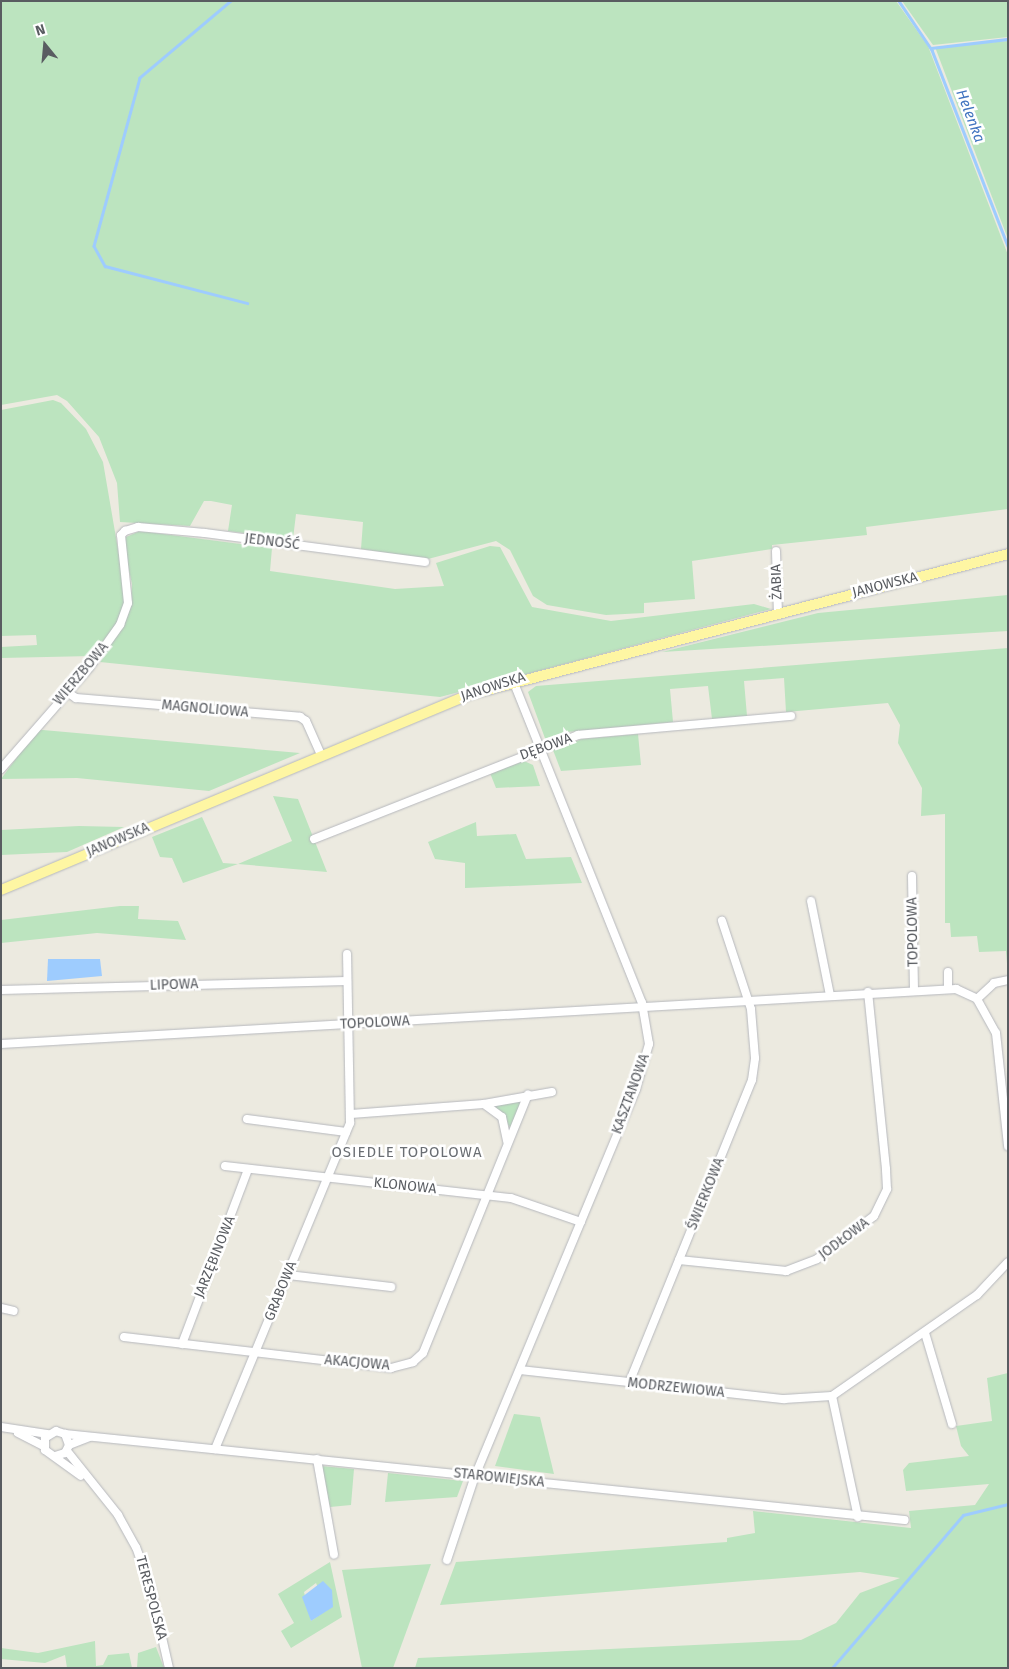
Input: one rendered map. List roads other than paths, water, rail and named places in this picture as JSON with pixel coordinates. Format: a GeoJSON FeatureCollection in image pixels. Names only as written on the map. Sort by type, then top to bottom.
{"type":"FeatureCollection","features":[{"type":"Feature","properties":{"kind":"main road","name":"JANOWSKA"},"geometry":{"type":"LineString","coordinates":[[1,890],[320,755],[513,680],[1008,554]]}},
{"type":"Feature","properties":{"kind":"street","name":"JEDNOŚĆ"},"geometry":{"type":"LineString","coordinates":[[121,535],[138,527],[425,562]]}},
{"type":"Feature","properties":{"kind":"street","name":"WIERZBOWA"},"geometry":{"type":"LineString","coordinates":[[1,769],[97,658],[126,612],[128,589],[121,535]]}},
{"type":"Feature","properties":{"kind":"street","name":"ŻABIA"},"geometry":{"type":"LineString","coordinates":[[776,551],[778,613]]}},
{"type":"Feature","properties":{"kind":"street","name":"KASZTANOWA"},"geometry":{"type":"LineString","coordinates":[[447,1560],[475,1476],[644,1066],[649,1036],[644,1009],[513,680]]}},
{"type":"Feature","properties":{"kind":"street","name":"MAGNOLIOWA"},"geometry":{"type":"LineString","coordinates":[[67,692],[76,698],[300,718],[306,721],[320,755]]}},
{"type":"Feature","properties":{"kind":"street","name":"DĘBOWA"},"geometry":{"type":"LineString","coordinates":[[314,839],[578,735],[791,716]]}},
{"type":"Feature","properties":{"kind":"street","name":"TOPOLOWA"},"geometry":{"type":"LineString","coordinates":[[912,876],[914,988]]}},
{"type":"Feature","properties":{"kind":"street"},"geometry":{"type":"LineString","coordinates":[[811,901],[830,995]]}},
{"type":"Feature","properties":{"kind":"street"},"geometry":{"type":"LineString","coordinates":[[722,921],[748,1000]]}},
{"type":"Feature","properties":{"kind":"street","name":"GRABOWA"},"geometry":{"type":"LineString","coordinates":[[215,1449],[328,1178],[351,1114],[347,954]]}},
{"type":"Feature","properties":{"kind":"street"},"geometry":{"type":"LineString","coordinates":[[948,972],[948,988]]}},
{"type":"Feature","properties":{"kind":"street"},"geometry":{"type":"LineString","coordinates":[[1008,980],[994,983],[977,999],[990,1017],[998,1059],[1008,1146]]}},
{"type":"Feature","properties":{"kind":"street","name":"LIPOWA"},"geometry":{"type":"LineString","coordinates":[[1,990],[347,981]]}},
{"type":"Feature","properties":{"kind":"street","name":"TOPOLOWA"},"geometry":{"type":"LineString","coordinates":[[1,1044],[644,1009],[914,988],[948,988],[977,999]]}},
{"type":"Feature","properties":{"kind":"street","name":"JODŁOWA"},"geometry":{"type":"LineString","coordinates":[[679,1260],[786,1271],[817,1259],[874,1216],[887,1189],[868,992]]}},
{"type":"Feature","properties":{"kind":"street","name":"ŚWIERKOWA"},"geometry":{"type":"LineString","coordinates":[[629,1383],[752,1080],[755,1034],[748,1000]]}},
{"type":"Feature","properties":{"kind":"street"},"geometry":{"type":"LineString","coordinates":[[998,1059],[1008,1057]]}},
{"type":"Feature","properties":{"kind":"street"},"geometry":{"type":"LineString","coordinates":[[351,1114],[484,1104],[552,1092]]}},
{"type":"Feature","properties":{"kind":"street","name":"AKACJOWA"},"geometry":{"type":"LineString","coordinates":[[124,1337],[391,1368],[413,1362],[423,1354],[528,1095]]}},
{"type":"Feature","properties":{"kind":"street"},"geometry":{"type":"LineString","coordinates":[[484,1104],[502,1117],[507,1146]]}},
{"type":"Feature","properties":{"kind":"street"},"geometry":{"type":"LineString","coordinates":[[247,1119],[346,1132]]}},
{"type":"Feature","properties":{"kind":"street","name":"KLONOWA"},"geometry":{"type":"LineString","coordinates":[[225,1166],[487,1195],[536,1204],[581,1222]]}},
{"type":"Feature","properties":{"kind":"street","name":"JARZĘBINOWA"},"geometry":{"type":"LineString","coordinates":[[182,1344],[248,1169]]}},
{"type":"Feature","properties":{"kind":"street"},"geometry":{"type":"LineString","coordinates":[[858,1516],[832,1396],[925,1334],[977,1295],[1008,1262]]}},
{"type":"Feature","properties":{"kind":"street"},"geometry":{"type":"LineString","coordinates":[[288,1275],[391,1287]]}},
{"type":"Feature","properties":{"kind":"street"},"geometry":{"type":"LineString","coordinates":[[1,1308],[14,1311]]}},
{"type":"Feature","properties":{"kind":"street"},"geometry":{"type":"LineString","coordinates":[[925,1334],[952,1424]]}},
{"type":"Feature","properties":{"kind":"street","name":"MODRZEWIOWA"},"geometry":{"type":"LineString","coordinates":[[520,1370],[784,1399],[832,1396]]}},
{"type":"Feature","properties":{"kind":"street"},"geometry":{"type":"LineString","coordinates":[[4,1428],[48,1434],[65,1434],[68,1448],[55,1456],[44,1446],[4,1428]]}},
{"type":"Feature","properties":{"kind":"street"},"geometry":{"type":"LineString","coordinates":[[44,1446],[48,1434]]}},
{"type":"Feature","properties":{"kind":"street","name":"STAROWIEJSKA"},"geometry":{"type":"LineString","coordinates":[[65,1434],[905,1520]]}},
{"type":"Feature","properties":{"kind":"street","name":"STAROWIEJSKA"},"geometry":{"type":"LineString","coordinates":[[68,1448],[94,1436]]}},
{"type":"Feature","properties":{"kind":"street","name":"TERESPOLSKA"},"geometry":{"type":"LineString","coordinates":[[68,1448],[90,1483],[118,1514],[136,1547],[151,1589],[169,1668]]}},
{"type":"Feature","properties":{"kind":"street","name":"TERESPOLSKA"},"geometry":{"type":"LineString","coordinates":[[55,1456],[90,1483]]}},
{"type":"Feature","properties":{"kind":"street"},"geometry":{"type":"LineString","coordinates":[[317,1459],[334,1554]]}},
{"type":"Feature","properties":{"kind":"water"},"geometry":{"type":"Polygon","coordinates":[[[48,959],[100,959],[102,976],[47,981],[48,959]]]}},
{"type":"Feature","properties":{"kind":"water"},"geometry":{"type":"Polygon","coordinates":[[[323,1581],[332,1590],[333,1607],[311,1621],[302,1597],[323,1581]]]}},
{"type":"Feature","properties":{"kind":"waterway"},"geometry":{"type":"LineString","coordinates":[[231,1],[140,78],[94,246],[105,266],[247,303]]}},
{"type":"Feature","properties":{"kind":"waterway","name":"Helenka"},"geometry":{"type":"LineString","coordinates":[[899,1],[932,50],[1008,246]]}},
{"type":"Feature","properties":{"kind":"waterway"},"geometry":{"type":"LineString","coordinates":[[931,48],[1008,39]]}},
{"type":"Feature","properties":{"kind":"waterway"},"geometry":{"type":"LineString","coordinates":[[832,1668],[963,1515],[1008,1504]]}},
{"type":"Feature","properties":{"kind":"district","name":"OSIEDLE TOPOLOWA"},"geometry":{"type":"Point","coordinates":[407,1153]}}]}
